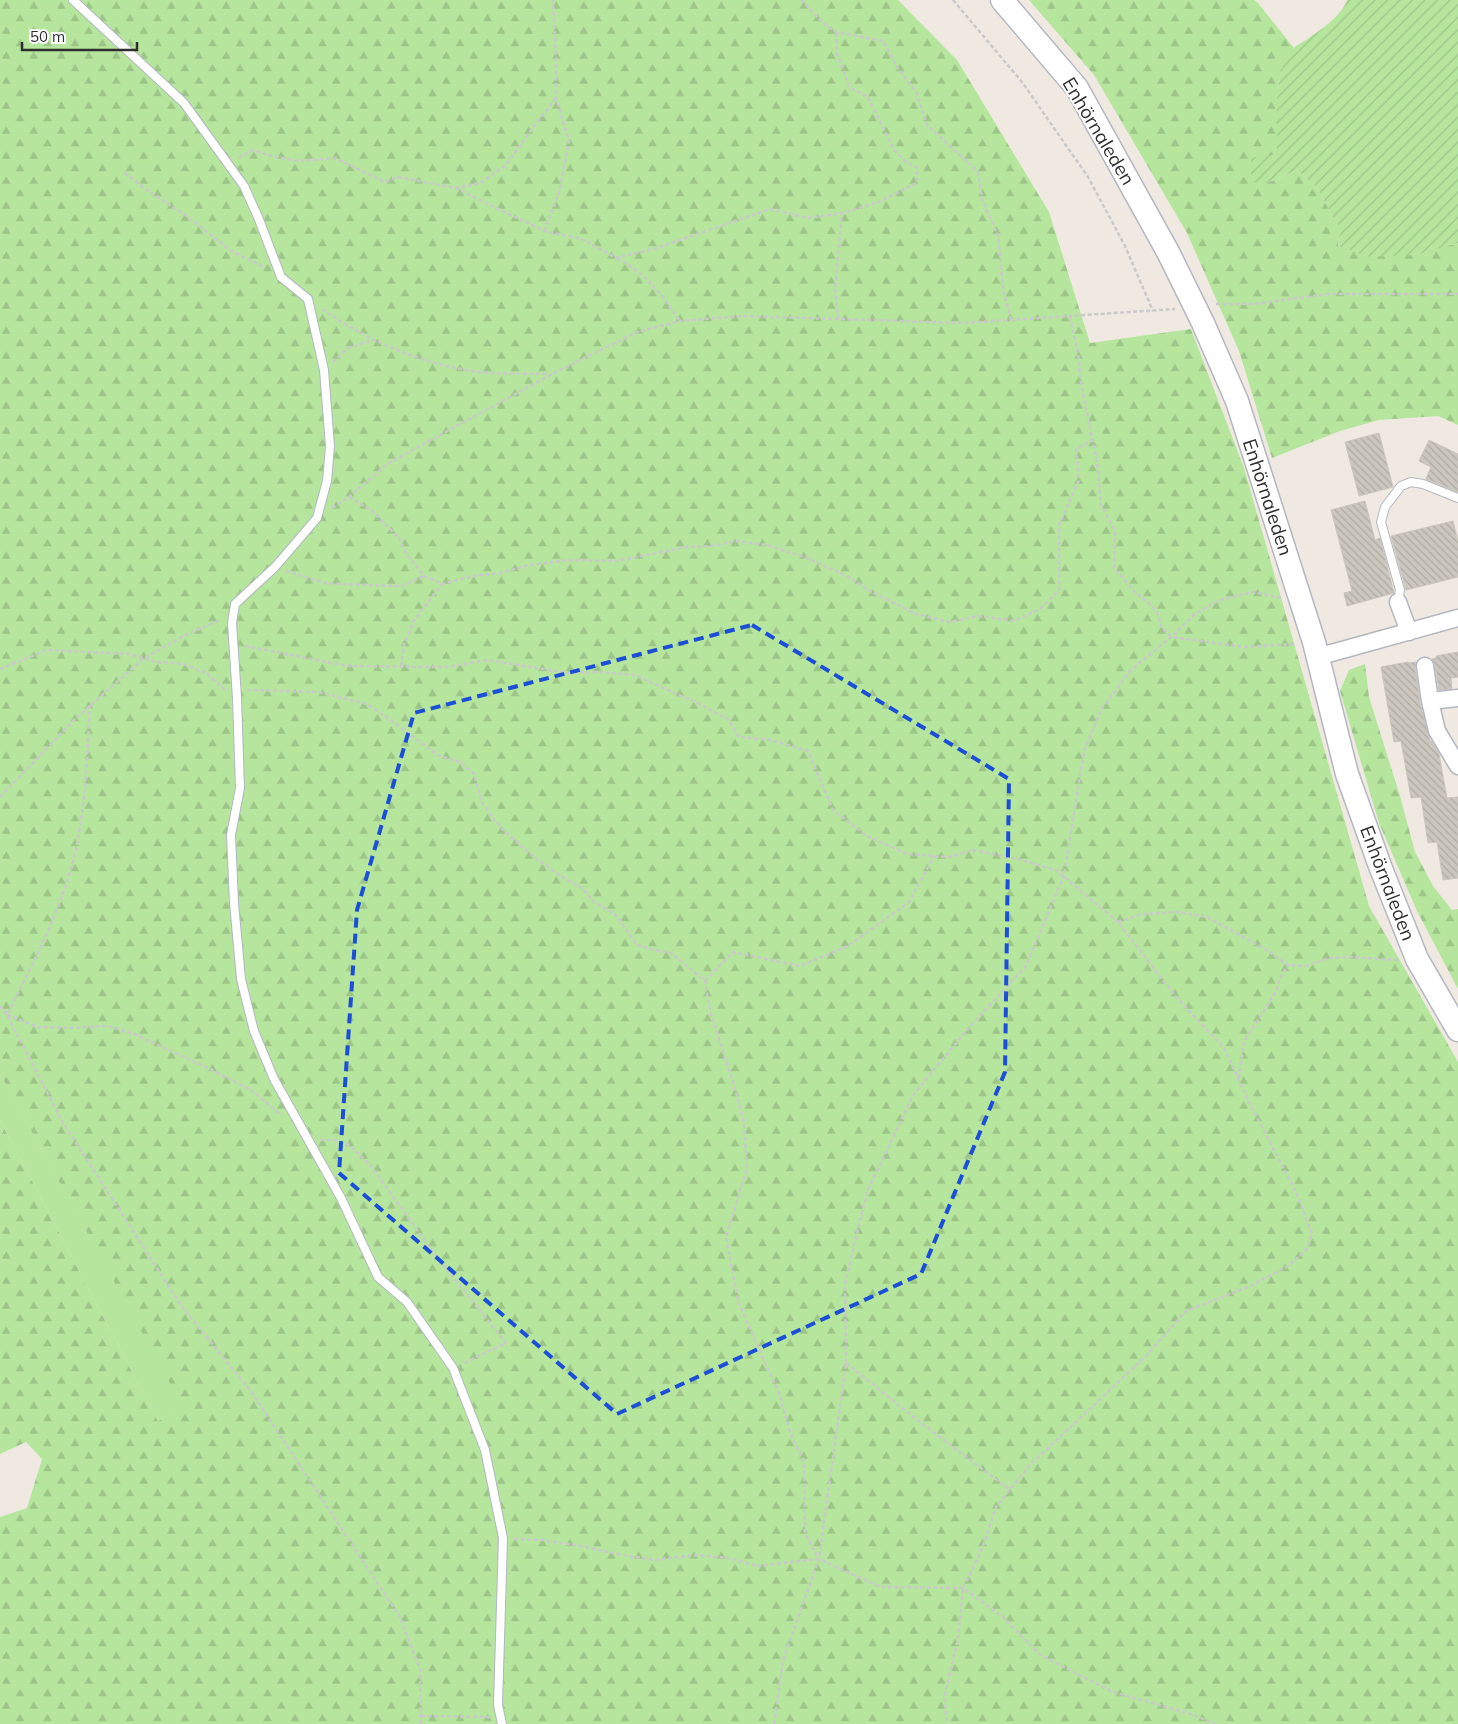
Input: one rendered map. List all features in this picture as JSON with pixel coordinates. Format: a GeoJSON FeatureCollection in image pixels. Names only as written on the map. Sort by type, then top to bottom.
{"type":"FeatureCollection","features":[{"type":"Feature","properties":{"kind":"street","name":"Enhörnaleden"},"geometry":{"type":"LineString","coordinates":[[1002,0],[1078,88],[1168,252],[1204,323],[1237,401],[1302,602],[1347,774],[1380,866],[1418,959],[1457,1026]]}},
{"type":"Feature","properties":{"kind":"street"},"geometry":{"type":"LineString","coordinates":[[1398,602],[1409,632]]}},
{"type":"Feature","properties":{"kind":"street"},"geometry":{"type":"LineString","coordinates":[[1315,650],[1409,632],[1458,618]]}},
{"type":"Feature","properties":{"kind":"street"},"geometry":{"type":"LineString","coordinates":[[1425,666],[1437,731],[1457,760]]}},
{"type":"Feature","properties":{"kind":"street"},"geometry":{"type":"LineString","coordinates":[[1430,701],[1458,698]]}},
{"type":"Feature","properties":{"kind":"lane"},"geometry":{"type":"LineString","coordinates":[[73,0],[184,103],[244,186],[281,277],[308,299],[324,370],[330,446],[327,481],[317,518],[275,567],[235,604],[232,623],[240,788],[231,835],[234,903],[241,979],[254,1031],[274,1080],[341,1198],[378,1277],[407,1302],[453,1368],[485,1450],[503,1538],[498,1704],[502,1721]]}},
{"type":"Feature","properties":{"kind":"lane"},"geometry":{"type":"LineString","coordinates":[[1398,602],[1400,590],[1381,522],[1385,507],[1401,486],[1411,482],[1423,484],[1458,498]]}},
{"type":"Feature","properties":{"kind":"path"},"geometry":{"type":"LineString","coordinates":[[544,231],[559,193],[569,141],[556,98],[556,55],[552,0]]}},
{"type":"Feature","properties":{"kind":"path"},"geometry":{"type":"LineString","coordinates":[[801,0],[822,22],[836,32],[883,41],[899,70],[916,92],[927,125],[978,172],[982,199],[998,236],[1003,289],[1011,320]]}},
{"type":"Feature","properties":{"kind":"path"},"geometry":{"type":"LineString","coordinates":[[953,0],[1022,82],[1088,176],[1124,246],[1152,311]]}},
{"type":"Feature","properties":{"kind":"path"},"geometry":{"type":"LineString","coordinates":[[616,258],[657,248],[770,209],[808,218],[842,213],[876,203],[917,182],[917,168],[904,160],[894,150],[868,97],[850,88],[837,54],[836,32]]}},
{"type":"Feature","properties":{"kind":"path"},"geometry":{"type":"LineString","coordinates":[[455,188],[480,183],[506,165],[556,98]]}},
{"type":"Feature","properties":{"kind":"path"},"geometry":{"type":"LineString","coordinates":[[228,164],[252,150],[266,155],[298,161],[335,158],[385,182],[398,177],[455,188],[544,231],[582,239],[635,268],[652,283],[680,321]]}},
{"type":"Feature","properties":{"kind":"path"},"geometry":{"type":"LineString","coordinates":[[125,173],[188,217],[230,250],[281,277]]}},
{"type":"Feature","properties":{"kind":"path"},"geometry":{"type":"LineString","coordinates":[[838,319],[835,289],[842,213]]}},
{"type":"Feature","properties":{"kind":"path"},"geometry":{"type":"LineString","coordinates":[[1216,304],[1254,304],[1328,294],[1458,294]]}},
{"type":"Feature","properties":{"kind":"path"},"geometry":{"type":"LineString","coordinates":[[308,299],[349,328],[434,364],[467,371],[552,374]]}},
{"type":"Feature","properties":{"kind":"path"},"geometry":{"type":"LineString","coordinates":[[317,518],[349,497],[387,464],[552,374],[636,332],[680,321],[744,316],[964,323],[1175,309]]}},
{"type":"Feature","properties":{"kind":"path"},"geometry":{"type":"LineString","coordinates":[[1070,316],[1097,462],[1101,505],[1115,531],[1114,568],[1158,614],[1161,627],[1171,637],[1245,647],[1315,650]]}},
{"type":"Feature","properties":{"kind":"path"},"geometry":{"type":"LineString","coordinates":[[324,370],[348,348],[374,340]]}},
{"type":"Feature","properties":{"kind":"path"},"geometry":{"type":"LineString","coordinates":[[401,666],[404,645],[413,622],[442,584],[473,576],[500,573],[529,565],[569,560],[618,561],[686,547],[712,546],[736,541],[767,544],[807,558],[849,577],[868,590],[916,614],[950,622],[978,616],[1014,621],[1040,609],[1059,590],[1059,525],[1079,480],[1076,448],[1092,440]]}},
{"type":"Feature","properties":{"kind":"path"},"geometry":{"type":"LineString","coordinates":[[349,497],[371,510],[399,538],[407,555],[424,576],[442,584]]}},
{"type":"Feature","properties":{"kind":"path"},"geometry":{"type":"LineString","coordinates":[[275,567],[325,583],[401,586],[424,576]]}},
{"type":"Feature","properties":{"kind":"path"},"geometry":{"type":"LineString","coordinates":[[774,1724],[783,1660],[819,1559],[846,1363],[846,1283],[867,1192],[913,1095],[966,1031],[1026,966],[1064,875],[1084,751],[1102,708],[1131,670],[1171,637],[1194,614],[1220,600],[1253,592],[1302,602]]}},
{"type":"Feature","properties":{"kind":"path"},"geometry":{"type":"LineString","coordinates":[[0,797],[75,719],[143,659],[185,635],[222,619],[235,604]]}},
{"type":"Feature","properties":{"kind":"path"},"geometry":{"type":"LineString","coordinates":[[234,643],[348,666],[448,667],[487,660],[568,673],[598,672],[635,676],[728,718],[738,737],[771,740],[808,751],[833,810],[867,836],[907,854],[949,857],[973,850],[1016,859],[1056,870],[1064,875],[1118,922],[1176,997],[1224,1048],[1296,1192],[1312,1234],[1306,1249],[1288,1266],[1248,1287],[1186,1311],[1145,1357],[1029,1466],[996,1507],[982,1550],[963,1588],[958,1639],[944,1698],[947,1724]]}},
{"type":"Feature","properties":{"kind":"path"},"geometry":{"type":"LineString","coordinates":[[0,669],[47,650],[130,654],[156,662],[183,664],[191,667],[206,673],[227,691]]}},
{"type":"Feature","properties":{"kind":"path"},"geometry":{"type":"LineString","coordinates":[[236,682],[249,691],[318,692],[367,704],[439,756],[460,762],[474,774],[482,803],[507,834],[529,853],[582,889],[593,901],[616,915],[637,945],[671,952],[705,980],[710,1011],[744,1122],[747,1168],[726,1237],[734,1283],[738,1301],[762,1360],[779,1393],[790,1432],[804,1462],[805,1532],[819,1559]]}},
{"type":"Feature","properties":{"kind":"path"},"geometry":{"type":"LineString","coordinates":[[7,1015],[51,926],[73,860],[85,794],[90,705]]}},
{"type":"Feature","properties":{"kind":"path"},"geometry":{"type":"LineString","coordinates":[[705,980],[733,952],[800,966],[848,946],[909,902],[934,856]]}},
{"type":"Feature","properties":{"kind":"path"},"geometry":{"type":"LineString","coordinates":[[1118,922],[1143,914],[1178,912],[1206,917],[1265,948],[1288,965],[1305,966],[1329,958],[1348,957],[1418,959]]}},
{"type":"Feature","properties":{"kind":"path"},"geometry":{"type":"LineString","coordinates":[[1239,1080],[1244,1042],[1277,990],[1279,980],[1288,965]]}},
{"type":"Feature","properties":{"kind":"path"},"geometry":{"type":"LineString","coordinates":[[0,1006],[7,1015],[62,1120],[182,1307],[250,1390],[400,1617],[420,1669],[422,1724]]}},
{"type":"Feature","properties":{"kind":"path"},"geometry":{"type":"LineString","coordinates":[[7,1015],[38,1027],[108,1026],[134,1034],[251,1090],[287,1121]]}},
{"type":"Feature","properties":{"kind":"path"},"geometry":{"type":"LineString","coordinates":[[308,1139],[335,1140],[349,1145],[370,1165],[433,1252],[506,1343],[453,1368]]}},
{"type":"Feature","properties":{"kind":"path"},"geometry":{"type":"LineString","coordinates":[[846,1363],[1010,1490]]}},
{"type":"Feature","properties":{"kind":"path"},"geometry":{"type":"LineString","coordinates":[[503,1538],[541,1540],[654,1560],[695,1555],[729,1558],[757,1566],[819,1559],[880,1587],[963,1588],[1003,1617],[1040,1655],[1113,1692],[1191,1714],[1216,1724]]}},
{"type":"Feature","properties":{"kind":"path"},"geometry":{"type":"LineString","coordinates":[[421,1716],[502,1721]]}},
{"type":"Feature","properties":{"kind":"highlighted area"},"geometry":{"type":"Polygon","coordinates":[[[752,625],[1009,779],[1005,1072],[921,1274],[617,1414],[339,1173],[357,910],[414,713],[752,625]]]}},
{"type":"Feature","properties":{"kind":"green space"},"geometry":{"type":"Polygon","coordinates":[[[0,0],[898,0],[957,60],[1049,212],[1090,343],[1191,329],[1244,468],[1369,906],[1458,1062],[1458,1724],[0,1724],[0,1517],[27,1508],[42,1459],[26,1442],[0,1454],[0,1120],[158,1421],[182,1407],[0,1074],[0,0]]]}},
{"type":"Feature","properties":{"kind":"green space"},"geometry":{"type":"Polygon","coordinates":[[[1029,0],[1254,0],[1258,3],[1294,48],[1286,61],[1279,81],[1277,155],[1267,183],[1297,170],[1317,188],[1340,229],[1338,246],[1451,245],[1458,243],[1458,425],[1438,416],[1379,420],[1340,431],[1272,458],[1239,351],[1187,233],[1094,75],[1029,0]]]}},
{"type":"Feature","properties":{"kind":"green space"},"geometry":{"type":"Polygon","coordinates":[[[1347,0],[1458,0],[1458,243],[1416,255],[1370,257],[1338,246],[1340,229],[1317,188],[1297,170],[1267,183],[1251,182],[1251,158],[1277,154],[1277,99],[1286,59],[1294,48],[1330,23],[1340,12],[1347,0]]]}},
{"type":"Feature","properties":{"kind":"green space"},"geometry":{"type":"Polygon","coordinates":[[[1365,664],[1369,697],[1400,796],[1415,852],[1433,886],[1452,910],[1458,909],[1458,989],[1417,911],[1379,823],[1340,691],[1349,670],[1365,664]]]}},
{"type":"Feature","properties":{"kind":"green space"},"geometry":{"type":"Polygon","coordinates":[[[0,1074],[183,1407],[158,1421],[0,1120],[0,1074]]]}},
{"type":"Feature","properties":{"kind":"building"},"geometry":{"type":"Polygon","coordinates":[[[1379,433],[1393,487],[1359,496],[1345,442],[1379,433]]]}},
{"type":"Feature","properties":{"kind":"building"},"geometry":{"type":"Polygon","coordinates":[[[1429,440],[1458,454],[1458,492],[1426,479],[1431,467],[1419,461],[1429,440]]]}},
{"type":"Feature","properties":{"kind":"building"},"geometry":{"type":"Polygon","coordinates":[[[1365,501],[1375,540],[1380,538],[1394,593],[1347,606],[1344,593],[1352,591],[1331,510],[1365,501]]]}},
{"type":"Feature","properties":{"kind":"building"},"geometry":{"type":"Polygon","coordinates":[[[1453,521],[1458,541],[1458,577],[1406,590],[1391,536],[1453,521]]]}},
{"type":"Feature","properties":{"kind":"building"},"geometry":{"type":"Polygon","coordinates":[[[1458,652],[1458,677],[1451,678],[1452,689],[1439,690],[1435,665],[1432,659],[1436,658],[1436,656],[1458,652]]]}},
{"type":"Feature","properties":{"kind":"building"},"geometry":{"type":"Polygon","coordinates":[[[1416,662],[1420,703],[1430,741],[1439,754],[1447,798],[1458,797],[1458,878],[1443,880],[1437,842],[1428,843],[1421,797],[1411,798],[1401,741],[1394,742],[1381,667],[1416,662]]]}}]}
